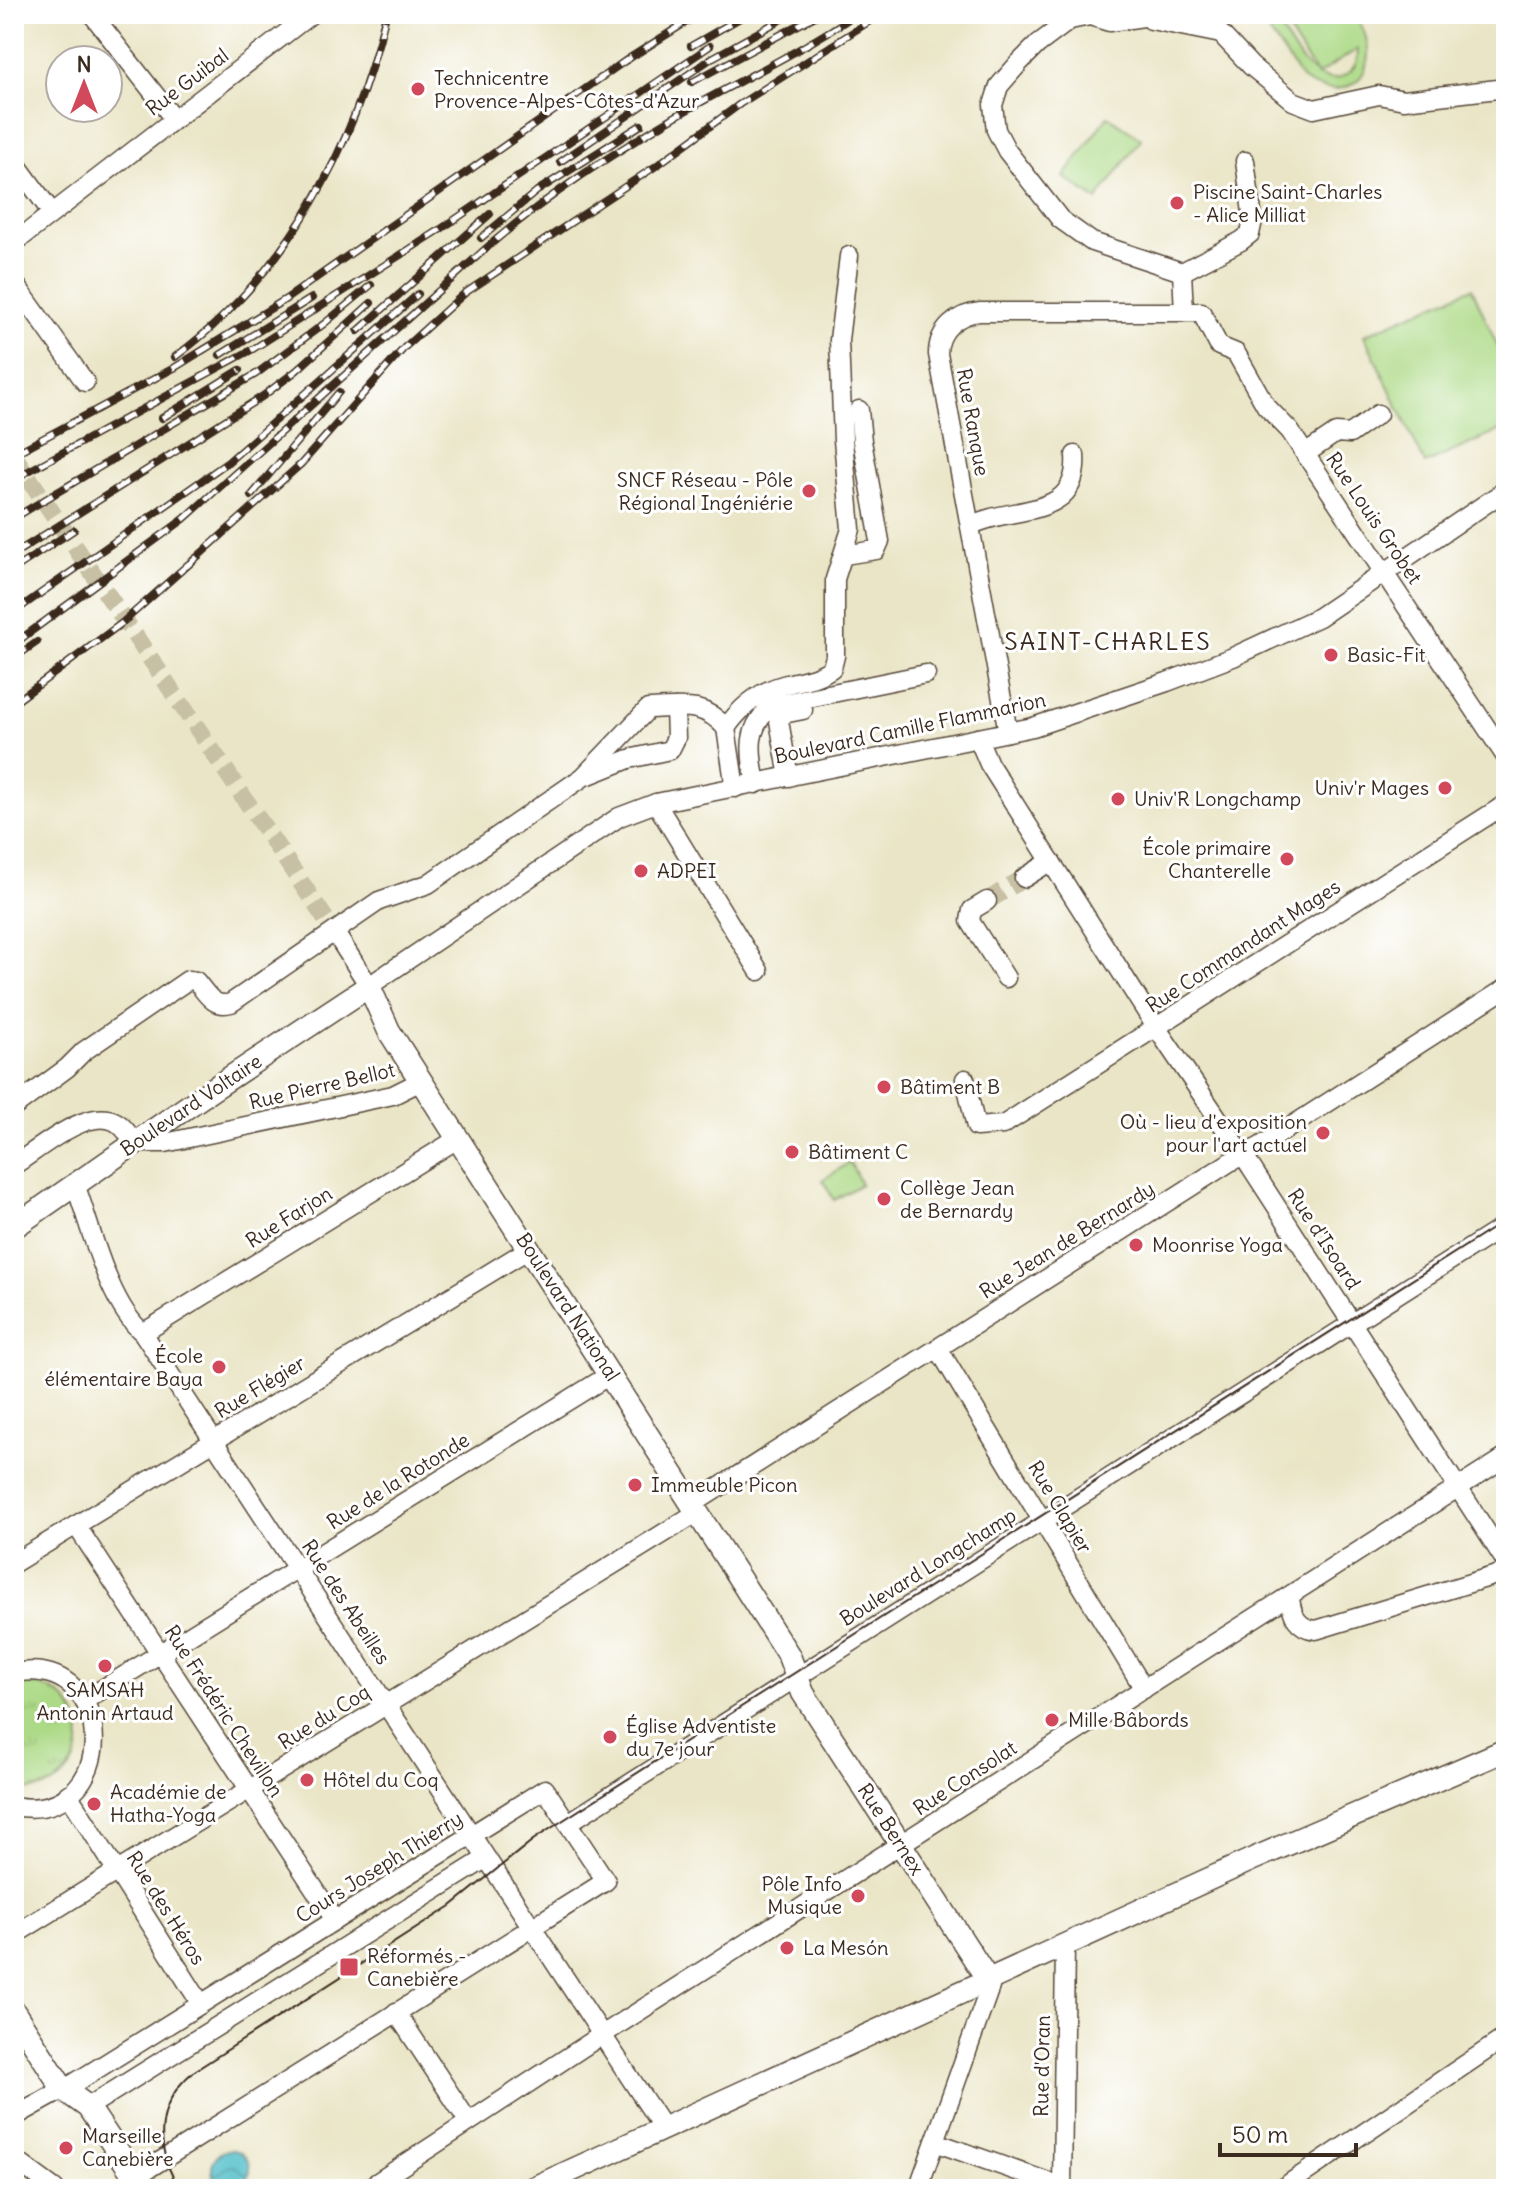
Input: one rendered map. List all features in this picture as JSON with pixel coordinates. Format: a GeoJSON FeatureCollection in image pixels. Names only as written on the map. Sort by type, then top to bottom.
{"type":"FeatureCollection","features":[{"type":"Feature","properties":{"kind":"main road","name":"Boulevard National"},"geometry":{"type":"LineString","coordinates":[[369,986],[385,1024],[696,1508],[789,1656],[798,1676]]}},
{"type":"Feature","properties":{"kind":"main road","name":"Boulevard Voltaire"},"geometry":{"type":"LineString","coordinates":[[14,1227],[369,986]]}},
{"type":"Feature","properties":{"kind":"main road","name":"Rue Bernex"},"geometry":{"type":"LineString","coordinates":[[798,1676],[803,1693],[988,1980]]}},
{"type":"Feature","properties":{"kind":"main road"},"geometry":{"type":"LineString","coordinates":[[531,2189],[1253,1859],[1506,1750]]}},
{"type":"Feature","properties":{"kind":"main road"},"geometry":{"type":"LineString","coordinates":[[14,2012],[63,2089],[88,2107],[139,2183]]}},
{"type":"Feature","properties":{"kind":"street"},"geometry":{"type":"LineString","coordinates":[[92,14],[174,119]]}},
{"type":"Feature","properties":{"kind":"street","name":"Rue Guibal"},"geometry":{"type":"LineString","coordinates":[[14,243],[311,14]]}},
{"type":"Feature","properties":{"kind":"street"},"geometry":{"type":"LineString","coordinates":[[1164,14],[1109,22],[1090,16],[1070,20],[1038,44],[995,94],[996,130],[1007,151],[1060,219],[1092,242],[1182,272],[1250,234],[1253,220],[1245,161]]}},
{"type":"Feature","properties":{"kind":"street"},"geometry":{"type":"LineString","coordinates":[[1140,17],[1221,34],[1251,66],[1293,101],[1314,109],[1379,95],[1404,100],[1506,88]]}},
{"type":"Feature","properties":{"kind":"street"},"geometry":{"type":"LineString","coordinates":[[14,161],[52,213]]}},
{"type":"Feature","properties":{"kind":"street"},"geometry":{"type":"LineString","coordinates":[[726,728],[750,700],[778,686],[822,676],[832,668],[835,656],[835,579],[851,529],[839,340],[849,256]]}},
{"type":"Feature","properties":{"kind":"street"},"geometry":{"type":"LineString","coordinates":[[1182,272],[1192,312]]}},
{"type":"Feature","properties":{"kind":"street"},"geometry":{"type":"LineString","coordinates":[[14,282],[85,382]]}},
{"type":"Feature","properties":{"kind":"street","name":"Rue Louis Grobet"},"geometry":{"type":"LineString","coordinates":[[1192,312],[1219,346],[1236,353],[1266,406],[1290,431],[1506,757]]}},
{"type":"Feature","properties":{"kind":"street","name":"Rue Ranque"},"geometry":{"type":"LineString","coordinates":[[1008,732],[938,345],[949,325],[970,313],[1192,312]]}},
{"type":"Feature","properties":{"kind":"street"},"geometry":{"type":"LineString","coordinates":[[844,555],[876,550],[880,541],[859,410]]}},
{"type":"Feature","properties":{"kind":"street"},"geometry":{"type":"LineString","coordinates":[[1305,454],[1336,433],[1350,434],[1378,414]]}},
{"type":"Feature","properties":{"kind":"street"},"geometry":{"type":"LineString","coordinates":[[970,526],[985,517],[1035,510],[1052,503],[1070,489],[1076,474],[1075,455]]}},
{"type":"Feature","properties":{"kind":"street","name":"Boulevard Camille Flammarion"},"geometry":{"type":"LineString","coordinates":[[369,986],[619,817],[656,803],[1033,727],[1233,657],[1319,617],[1506,490]]}},
{"type":"Feature","properties":{"kind":"street"},"geometry":{"type":"LineString","coordinates":[[756,784],[750,738],[756,723],[774,705],[928,679],[783,714],[779,721],[789,777]]}},
{"type":"Feature","properties":{"kind":"street"},"geometry":{"type":"LineString","coordinates":[[583,777],[629,759],[670,750],[676,738],[675,708]]}},
{"type":"Feature","properties":{"kind":"street"},"geometry":{"type":"LineString","coordinates":[[14,1107],[67,1068],[84,1051],[188,980],[196,981],[213,1002],[221,1006],[231,1003],[379,901],[428,884],[583,777],[648,709],[702,709],[714,714],[726,728],[735,788]]}},
{"type":"Feature","properties":{"kind":"street","name":"Rue d'Isoard"},"geometry":{"type":"LineString","coordinates":[[978,738],[989,764],[1156,1027],[1243,1155],[1506,1562]]}},
{"type":"Feature","properties":{"kind":"street"},"geometry":{"type":"LineString","coordinates":[[656,803],[759,971]]}},
{"type":"Feature","properties":{"kind":"street","name":"Rue Commandant Mages"},"geometry":{"type":"LineString","coordinates":[[965,1079],[976,1127],[1003,1125],[1506,804]]}},
{"type":"Feature","properties":{"kind":"street"},"geometry":{"type":"LineString","coordinates":[[1024,878],[1051,861]]}},
{"type":"Feature","properties":{"kind":"street"},"geometry":{"type":"LineString","coordinates":[[987,901],[972,910],[970,921],[1006,978]]}},
{"type":"Feature","properties":{"kind":"street","name":"Boulevard National"},"geometry":{"type":"LineString","coordinates":[[339,939],[369,986]]}},
{"type":"Feature","properties":{"kind":"street","name":"Rue Jean de Bernardy"},"geometry":{"type":"LineString","coordinates":[[696,1508],[938,1348],[1506,988]]}},
{"type":"Feature","properties":{"kind":"street","name":"Rue Pierre Bellot"},"geometry":{"type":"LineString","coordinates":[[135,1143],[165,1143],[393,1095],[421,1081]]}},
{"type":"Feature","properties":{"kind":"street"},"geometry":{"type":"LineString","coordinates":[[14,1165],[90,1119],[112,1120],[122,1125],[135,1143]]}},
{"type":"Feature","properties":{"kind":"street","name":"Rue Farjon"},"geometry":{"type":"LineString","coordinates":[[143,1333],[459,1138]]}},
{"type":"Feature","properties":{"kind":"street","name":"Rue des Abeilles"},"geometry":{"type":"LineString","coordinates":[[75,1184],[115,1294],[132,1324],[143,1333],[299,1569],[663,2128]]}},
{"type":"Feature","properties":{"kind":"street","name":"Boulevard Longchamp"},"geometry":{"type":"LineString","coordinates":[[572,1820],[1506,1225]]}},
{"type":"Feature","properties":{"kind":"street","name":"Rue Flégier"},"geometry":{"type":"LineString","coordinates":[[14,1563],[529,1249]]}},
{"type":"Feature","properties":{"kind":"street","name":"Rue Clapier"},"geometry":{"type":"LineString","coordinates":[[938,1348],[1144,1689]]}},
{"type":"Feature","properties":{"kind":"street","name":"Rue de la Rotonde"},"geometry":{"type":"LineString","coordinates":[[85,1700],[611,1374]]}},
{"type":"Feature","properties":{"kind":"street","name":"Rue Consolat"},"geometry":{"type":"LineString","coordinates":[[367,2189],[468,2121],[1506,1457]]}},
{"type":"Feature","properties":{"kind":"street","name":"Rue du Coq"},"geometry":{"type":"LineString","coordinates":[[14,1935],[386,1705],[696,1508]]}},
{"type":"Feature","properties":{"kind":"street","name":"Rue Frédéric Chevillon"},"geometry":{"type":"LineString","coordinates":[[76,1525],[335,1920]]}},
{"type":"Feature","properties":{"kind":"street"},"geometry":{"type":"LineString","coordinates":[[1290,1598],[1296,1619],[1302,1627],[1316,1630],[1506,1572]]}},
{"type":"Feature","properties":{"kind":"street"},"geometry":{"type":"LineString","coordinates":[[14,1673],[50,1675],[63,1681],[85,1700],[94,1724],[95,1750],[87,1774],[68,1794],[34,1808],[14,1806]]}},
{"type":"Feature","properties":{"kind":"street","name":"Cours Joseph Thierry"},"geometry":{"type":"LineString","coordinates":[[14,2117],[545,1789],[572,1820],[606,1881],[396,2012],[139,2183]]}},
{"type":"Feature","properties":{"kind":"street","name":"Rue des Héros"},"geometry":{"type":"LineString","coordinates":[[68,1794],[201,2004]]}},
{"type":"Feature","properties":{"kind":"street"},"geometry":{"type":"LineString","coordinates":[[88,2107],[485,1859]]}},
{"type":"Feature","properties":{"kind":"street","name":"Rue d'Oran"},"geometry":{"type":"LineString","coordinates":[[1062,2188],[1065,1945]]}},
{"type":"Feature","properties":{"kind":"street"},"geometry":{"type":"LineString","coordinates":[[918,2189],[990,1987],[988,1980]]}},
{"type":"Feature","properties":{"kind":"street"},"geometry":{"type":"LineString","coordinates":[[396,2012],[468,2121]]}},
{"type":"Feature","properties":{"kind":"street"},"geometry":{"type":"LineString","coordinates":[[1281,2189],[1506,2037]]}},
{"type":"Feature","properties":{"kind":"street"},"geometry":{"type":"LineString","coordinates":[[935,2142],[1062,2188]]}},
{"type":"Feature","properties":{"kind":"street"},"geometry":{"type":"LineString","coordinates":[[14,2159],[55,2189]]}},
{"type":"Feature","properties":{"kind":"green space"},"geometry":{"type":"Polygon","coordinates":[[[1257,14],[1271,14],[1301,60],[1316,73],[1278,14],[1356,14],[1368,49],[1363,73],[1349,86],[1330,89],[1320,88],[1302,79],[1257,14]],[[1358,49],[1318,75],[1333,79],[1345,75],[1355,64],[1358,49]]]}},
{"type":"Feature","properties":{"kind":"green space"},"geometry":{"type":"Polygon","coordinates":[[[1108,116],[1141,139],[1097,200],[1064,177],[1108,116]]]}},
{"type":"Feature","properties":{"kind":"green space"},"geometry":{"type":"Polygon","coordinates":[[[1472,288],[1506,365],[1506,428],[1425,464],[1364,335],[1472,288]]]}},
{"type":"Feature","properties":{"kind":"green space"},"geometry":{"type":"Polygon","coordinates":[[[850,1162],[861,1184],[834,1200],[823,1180],[850,1162]]]}},
{"type":"Feature","properties":{"kind":"green space"},"geometry":{"type":"Polygon","coordinates":[[[28,1684],[53,1691],[70,1705],[78,1724],[79,1744],[73,1763],[60,1779],[40,1789],[14,1789],[14,1686],[28,1684]]]}},
{"type":"Feature","properties":{"kind":"water"},"geometry":{"type":"Polygon","coordinates":[[[231,2150],[244,2156],[250,2169],[244,2182],[231,2188],[218,2182],[212,2169],[218,2156],[231,2150]]]}},
{"type":"Feature","properties":{"kind":"tunnel"},"geometry":{"type":"LineString","coordinates":[[14,456],[339,939]]}},
{"type":"Feature","properties":{"kind":"tunnel"},"geometry":{"type":"LineString","coordinates":[[987,901],[1024,878]]}},
{"type":"Feature","properties":{"kind":"tram line"},"geometry":{"type":"LineString","coordinates":[[180,2189],[166,2158],[162,2128],[171,2098],[193,2072],[451,1906],[533,1840],[565,1819],[1506,1220]]}},
{"type":"Feature","properties":{"kind":"railway"},"geometry":{"type":"LineString","coordinates":[[175,357],[215,324],[251,287],[311,205],[355,113],[386,14]]}},
{"type":"Feature","properties":{"kind":"railway"},"geometry":{"type":"LineString","coordinates":[[14,454],[174,368],[286,299],[625,61],[699,14]]}},
{"type":"Feature","properties":{"kind":"railway"},"geometry":{"type":"LineString","coordinates":[[691,46],[747,14]]}},
{"type":"Feature","properties":{"kind":"railway"},"geometry":{"type":"LineString","coordinates":[[560,162],[712,58],[791,14]]}},
{"type":"Feature","properties":{"kind":"railway"},"geometry":{"type":"LineString","coordinates":[[692,82],[819,14]]}},
{"type":"Feature","properties":{"kind":"railway"},"geometry":{"type":"LineString","coordinates":[[14,644],[184,519],[491,244],[535,209],[652,130],[856,14]]}},
{"type":"Feature","properties":{"kind":"railway"},"geometry":{"type":"LineString","coordinates":[[186,567],[301,464],[405,347],[465,293],[656,166],[740,104],[881,14]]}},
{"type":"Feature","properties":{"kind":"railway"},"geometry":{"type":"LineString","coordinates":[[14,479],[253,349],[438,231],[710,46]]}},
{"type":"Feature","properties":{"kind":"railway"},"geometry":{"type":"LineString","coordinates":[[481,238],[537,191],[641,125]]}},
{"type":"Feature","properties":{"kind":"railway"},"geometry":{"type":"LineString","coordinates":[[358,331],[490,214]]}},
{"type":"Feature","properties":{"kind":"railway"},"geometry":{"type":"LineString","coordinates":[[14,518],[256,374],[371,285]]}},
{"type":"Feature","properties":{"kind":"railway"},"geometry":{"type":"LineString","coordinates":[[14,612],[228,462],[418,294]]}},
{"type":"Feature","properties":{"kind":"railway"},"geometry":{"type":"LineString","coordinates":[[220,355],[312,298]]}},
{"type":"Feature","properties":{"kind":"railway"},"geometry":{"type":"LineString","coordinates":[[14,554],[263,396],[296,371],[371,303]]}},
{"type":"Feature","properties":{"kind":"railway"},"geometry":{"type":"LineString","coordinates":[[162,418],[240,370]]}},
{"type":"Feature","properties":{"kind":"railway"},"geometry":{"type":"LineString","coordinates":[[251,496],[339,392]]}},
{"type":"Feature","properties":{"kind":"railway"},"geometry":{"type":"LineString","coordinates":[[14,569],[74,530]]}},
{"type":"Feature","properties":{"kind":"railway"},"geometry":{"type":"LineString","coordinates":[[14,703],[122,623],[192,561]]}},
{"type":"Feature","properties":{"kind":"railway"},"geometry":{"type":"LineString","coordinates":[[14,658],[37,642]]}},
{"type":"Feature","properties":{"kind":"place","name":"Technicentre Provence-Alpes-Côtes-d'Azur"},"geometry":{"type":"Point","coordinates":[418,89]}},
{"type":"Feature","properties":{"kind":"place","name":"Piscine Saint-Charles - Alice Milliat"},"geometry":{"type":"Point","coordinates":[1177,203]}},
{"type":"Feature","properties":{"kind":"place","name":"SNCF Réseau - Pôle Régional Ingéniérie"},"geometry":{"type":"Point","coordinates":[809,491]}},
{"type":"Feature","properties":{"kind":"place","name":"Basic-Fit"},"geometry":{"type":"Point","coordinates":[1331,655]}},
{"type":"Feature","properties":{"kind":"place","name":"Univ'r Mages"},"geometry":{"type":"Point","coordinates":[1445,788]}},
{"type":"Feature","properties":{"kind":"place","name":"Univ'R Longchamp"},"geometry":{"type":"Point","coordinates":[1118,799]}},
{"type":"Feature","properties":{"kind":"place","name":"École primaire Chanterelle"},"geometry":{"type":"Point","coordinates":[1287,859]}},
{"type":"Feature","properties":{"kind":"place","name":"ADPEI"},"geometry":{"type":"Point","coordinates":[641,871]}},
{"type":"Feature","properties":{"kind":"place","name":"Bâtiment B"},"geometry":{"type":"Point","coordinates":[884,1087]}},
{"type":"Feature","properties":{"kind":"place","name":"Où - lieu d'exposition pour l'art actuel"},"geometry":{"type":"Point","coordinates":[1323,1133]}},
{"type":"Feature","properties":{"kind":"place","name":"Bâtiment C"},"geometry":{"type":"Point","coordinates":[792,1152]}},
{"type":"Feature","properties":{"kind":"place","name":"Collège Jean de Bernardy"},"geometry":{"type":"Point","coordinates":[884,1199]}},
{"type":"Feature","properties":{"kind":"place","name":"Moonrise Yoga"},"geometry":{"type":"Point","coordinates":[1136,1245]}},
{"type":"Feature","properties":{"kind":"place","name":"École élémentaire Baya"},"geometry":{"type":"Point","coordinates":[219,1367]}},
{"type":"Feature","properties":{"kind":"place","name":"Immeuble Picon"},"geometry":{"type":"Point","coordinates":[635,1485]}},
{"type":"Feature","properties":{"kind":"place","name":"SAMSAH Antonin Artaud"},"geometry":{"type":"Point","coordinates":[105,1666]}},
{"type":"Feature","properties":{"kind":"place","name":"Mille Bâbords"},"geometry":{"type":"Point","coordinates":[1052,1720]}},
{"type":"Feature","properties":{"kind":"place","name":"Église Adventiste du 7e jour"},"geometry":{"type":"Point","coordinates":[610,1737]}},
{"type":"Feature","properties":{"kind":"place","name":"Hôtel du Coq"},"geometry":{"type":"Point","coordinates":[307,1780]}},
{"type":"Feature","properties":{"kind":"place","name":"Académie de Hatha-Yoga"},"geometry":{"type":"Point","coordinates":[94,1804]}},
{"type":"Feature","properties":{"kind":"place","name":"Pôle Info Musique"},"geometry":{"type":"Point","coordinates":[858,1896]}},
{"type":"Feature","properties":{"kind":"place","name":"La Mesón"},"geometry":{"type":"Point","coordinates":[787,1948]}},
{"type":"Feature","properties":{"kind":"place","name":"Réformés - Canebière"},"geometry":{"type":"Point","coordinates":[349,1967]}},
{"type":"Feature","properties":{"kind":"place","name":"Marseille Canebière"},"geometry":{"type":"Point","coordinates":[66,2148]}},
{"type":"Feature","properties":{"kind":"district","name":"SAINT-CHARLES"},"geometry":{"type":"Point","coordinates":[1108,642]}}]}
